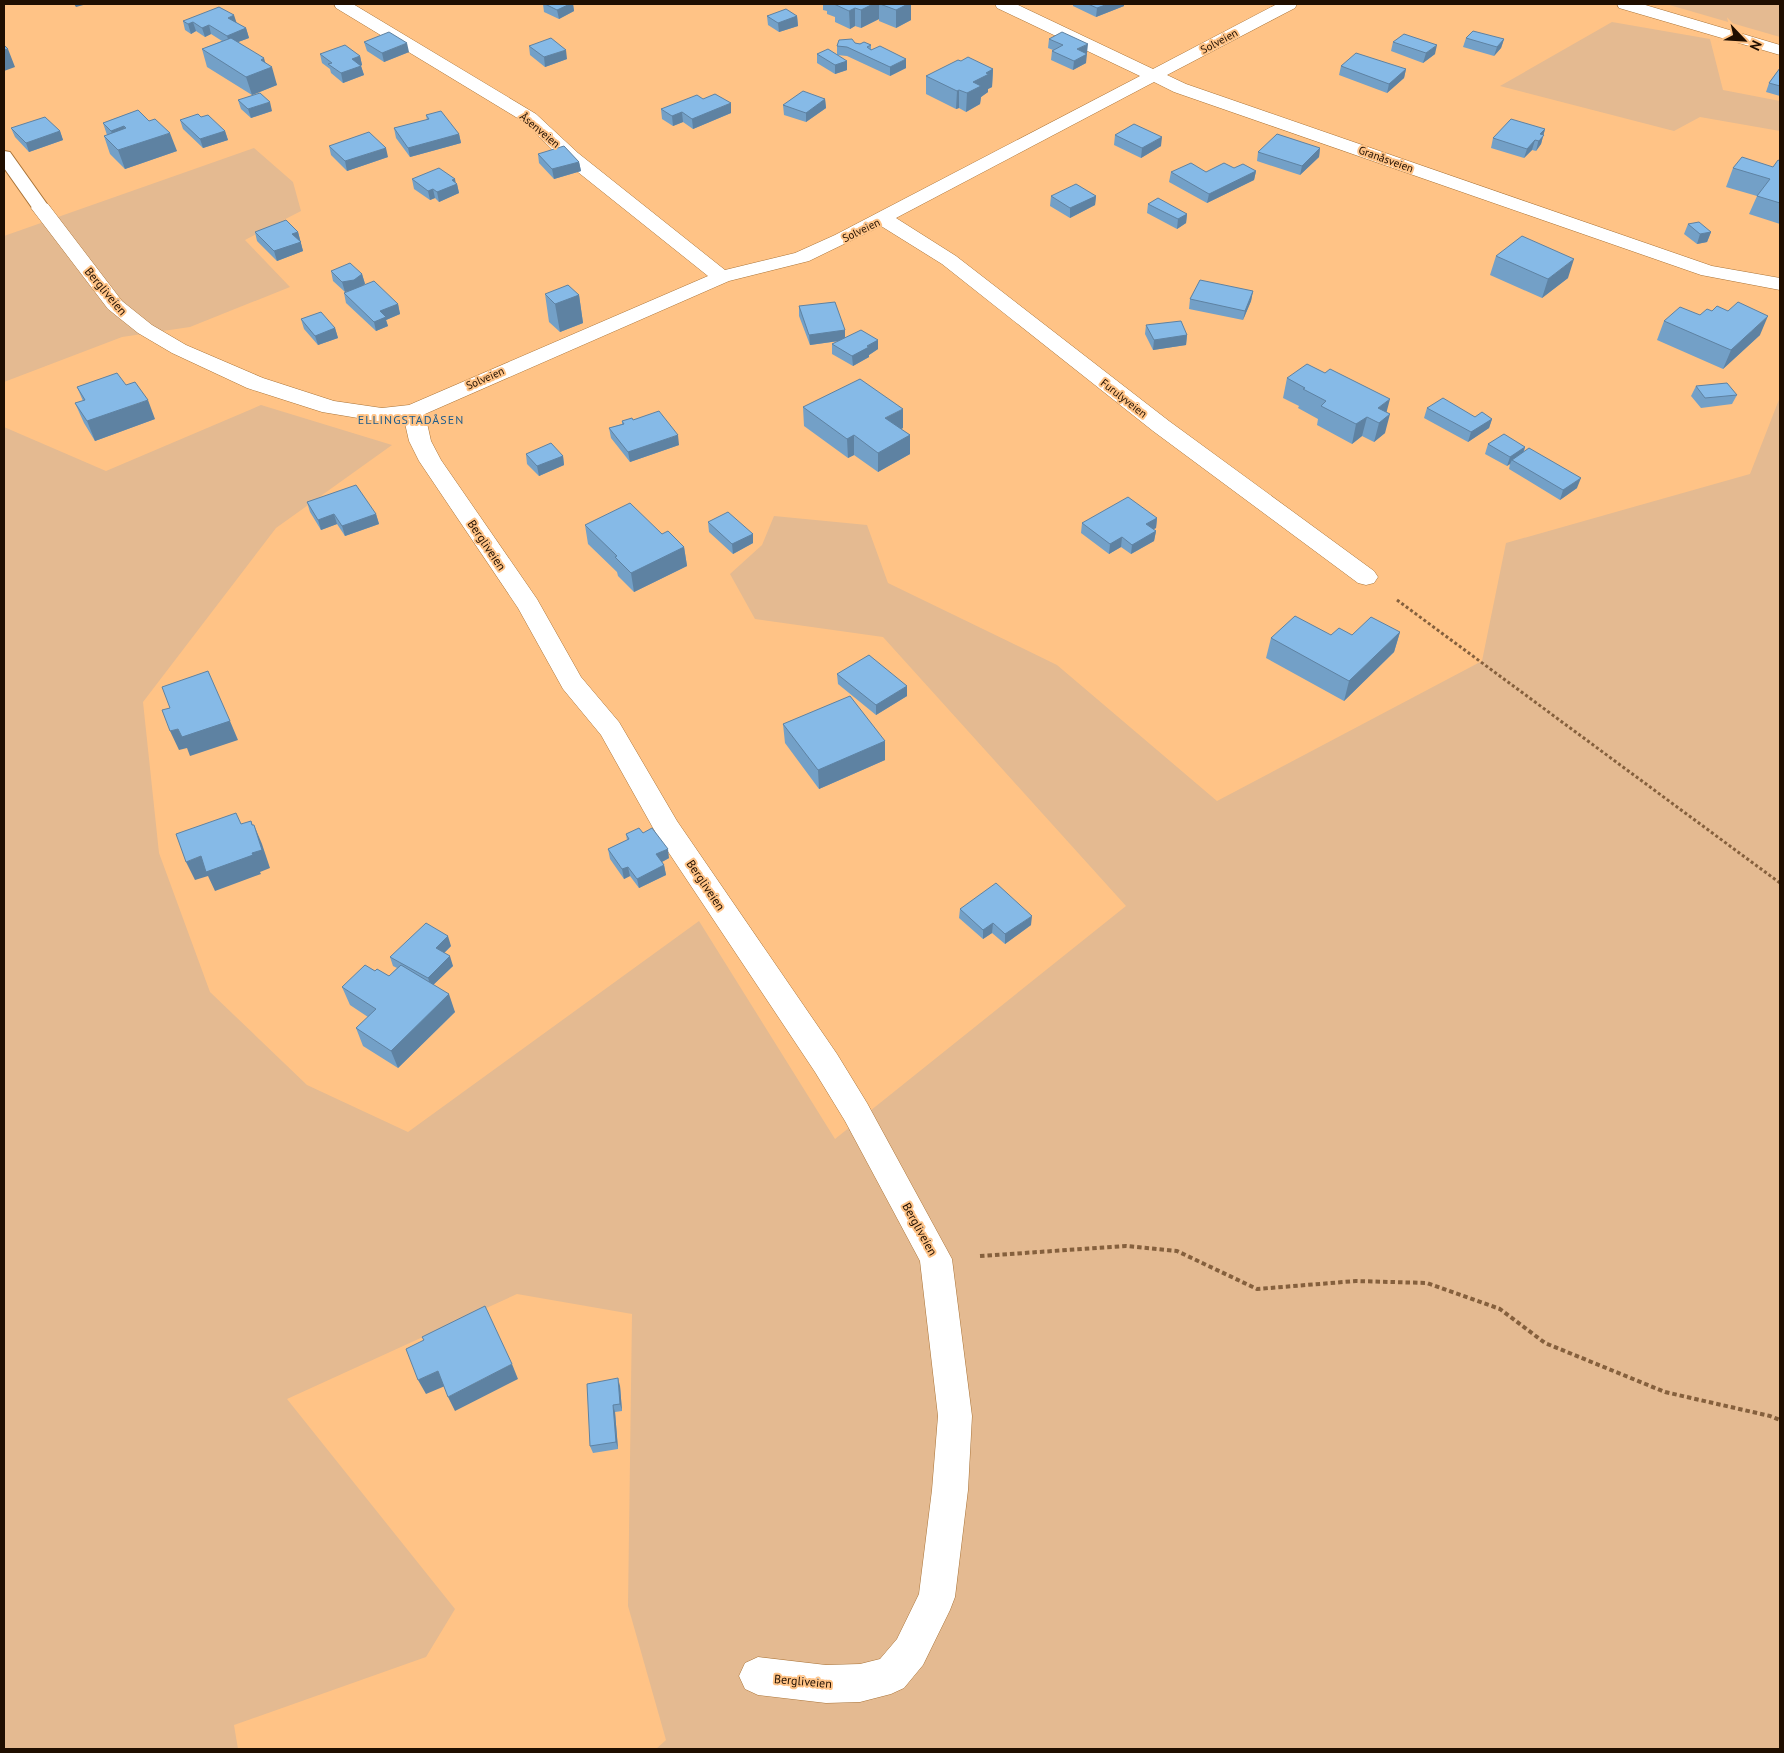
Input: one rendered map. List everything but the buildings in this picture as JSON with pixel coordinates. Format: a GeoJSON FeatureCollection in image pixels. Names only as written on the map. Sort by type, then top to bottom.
{"type":"FeatureCollection","features":[{"type":"Feature","properties":{"kind":"street","name":"Åsenveien"},"geometry":{"type":"LineString","coordinates":[[342,4],[530,118],[571,157],[608,185],[693,256],[722,277]]}},
{"type":"Feature","properties":{"kind":"street","name":"Granåsveien"},"geometry":{"type":"LineString","coordinates":[[1003,4],[1180,88],[1708,272],[1780,284]]}},
{"type":"Feature","properties":{"kind":"street","name":"Solveien"},"geometry":{"type":"LineString","coordinates":[[413,411],[722,277],[802,257],[883,219],[1151,75],[1289,4]]}},
{"type":"Feature","properties":{"kind":"street"},"geometry":{"type":"LineString","coordinates":[[1625,4],[1780,50]]}},
{"type":"Feature","properties":{"kind":"street","name":"Bergliveien"},"geometry":{"type":"LineString","coordinates":[[41,208],[115,305],[145,329],[179,350],[255,383],[330,407],[363,414],[382,415],[413,411],[420,441],[430,461],[528,605],[572,683],[610,729],[667,828],[826,1063],[856,1112],[936,1259],[955,1416],[950,1490],[937,1597],[910,1652],[891,1675],[860,1683],[826,1684],[758,1676]]}},
{"type":"Feature","properties":{"kind":"street","name":"Furulyveien"},"geometry":{"type":"LineString","coordinates":[[883,219],[949,260],[1161,426],[1366,577]]}},
{"type":"Feature","properties":{"kind":"lane"},"geometry":{"type":"LineString","coordinates":[[4,156],[41,208]]}},
{"type":"Feature","properties":{"kind":"path"},"geometry":{"type":"LineString","coordinates":[[1366,577],[1780,883]]}},
{"type":"Feature","properties":{"kind":"path"},"geometry":{"type":"LineString","coordinates":[[936,1259],[1126,1246],[1177,1251],[1257,1290],[1356,1281],[1427,1283],[1500,1309],[1545,1342],[1665,1392],[1770,1416],[1780,1420]]}},
{"type":"Feature","properties":{"kind":"shaded area"},"geometry":{"type":"Polygon","coordinates":[[[1666,4],[1780,4],[1780,37],[1666,4]]]}},
{"type":"Feature","properties":{"kind":"shaded area"},"geometry":{"type":"Polygon","coordinates":[[[1612,22],[1710,39],[1723,90],[1780,101],[1780,131],[1700,117],[1674,131],[1500,86],[1612,22]]]}},
{"type":"Feature","properties":{"kind":"shaded area"},"geometry":{"type":"Polygon","coordinates":[[[254,148],[293,182],[301,211],[245,240],[290,287],[190,327],[122,337],[4,382],[4,236],[254,148]]]}},
{"type":"Feature","properties":{"kind":"shaded area"},"geometry":{"type":"Polygon","coordinates":[[[1780,397],[1780,1749],[656,1749],[666,1740],[628,1606],[632,1314],[517,1294],[287,1399],[455,1609],[426,1657],[234,1725],[238,1749],[4,1749],[4,427],[106,471],[261,405],[392,445],[276,528],[143,702],[159,853],[210,992],[307,1085],[408,1132],[699,921],[835,1139],[1126,906],[883,637],[755,619],[730,574],[762,545],[774,516],[867,525],[888,583],[1057,665],[1217,801],[1482,661],[1506,543],[1750,474],[1780,397]]]}},
{"type":"Feature","properties":{"kind":"district","name":"ELLINGSTADÅSEN"},"geometry":{"type":"Point","coordinates":[411,419]}}]}
